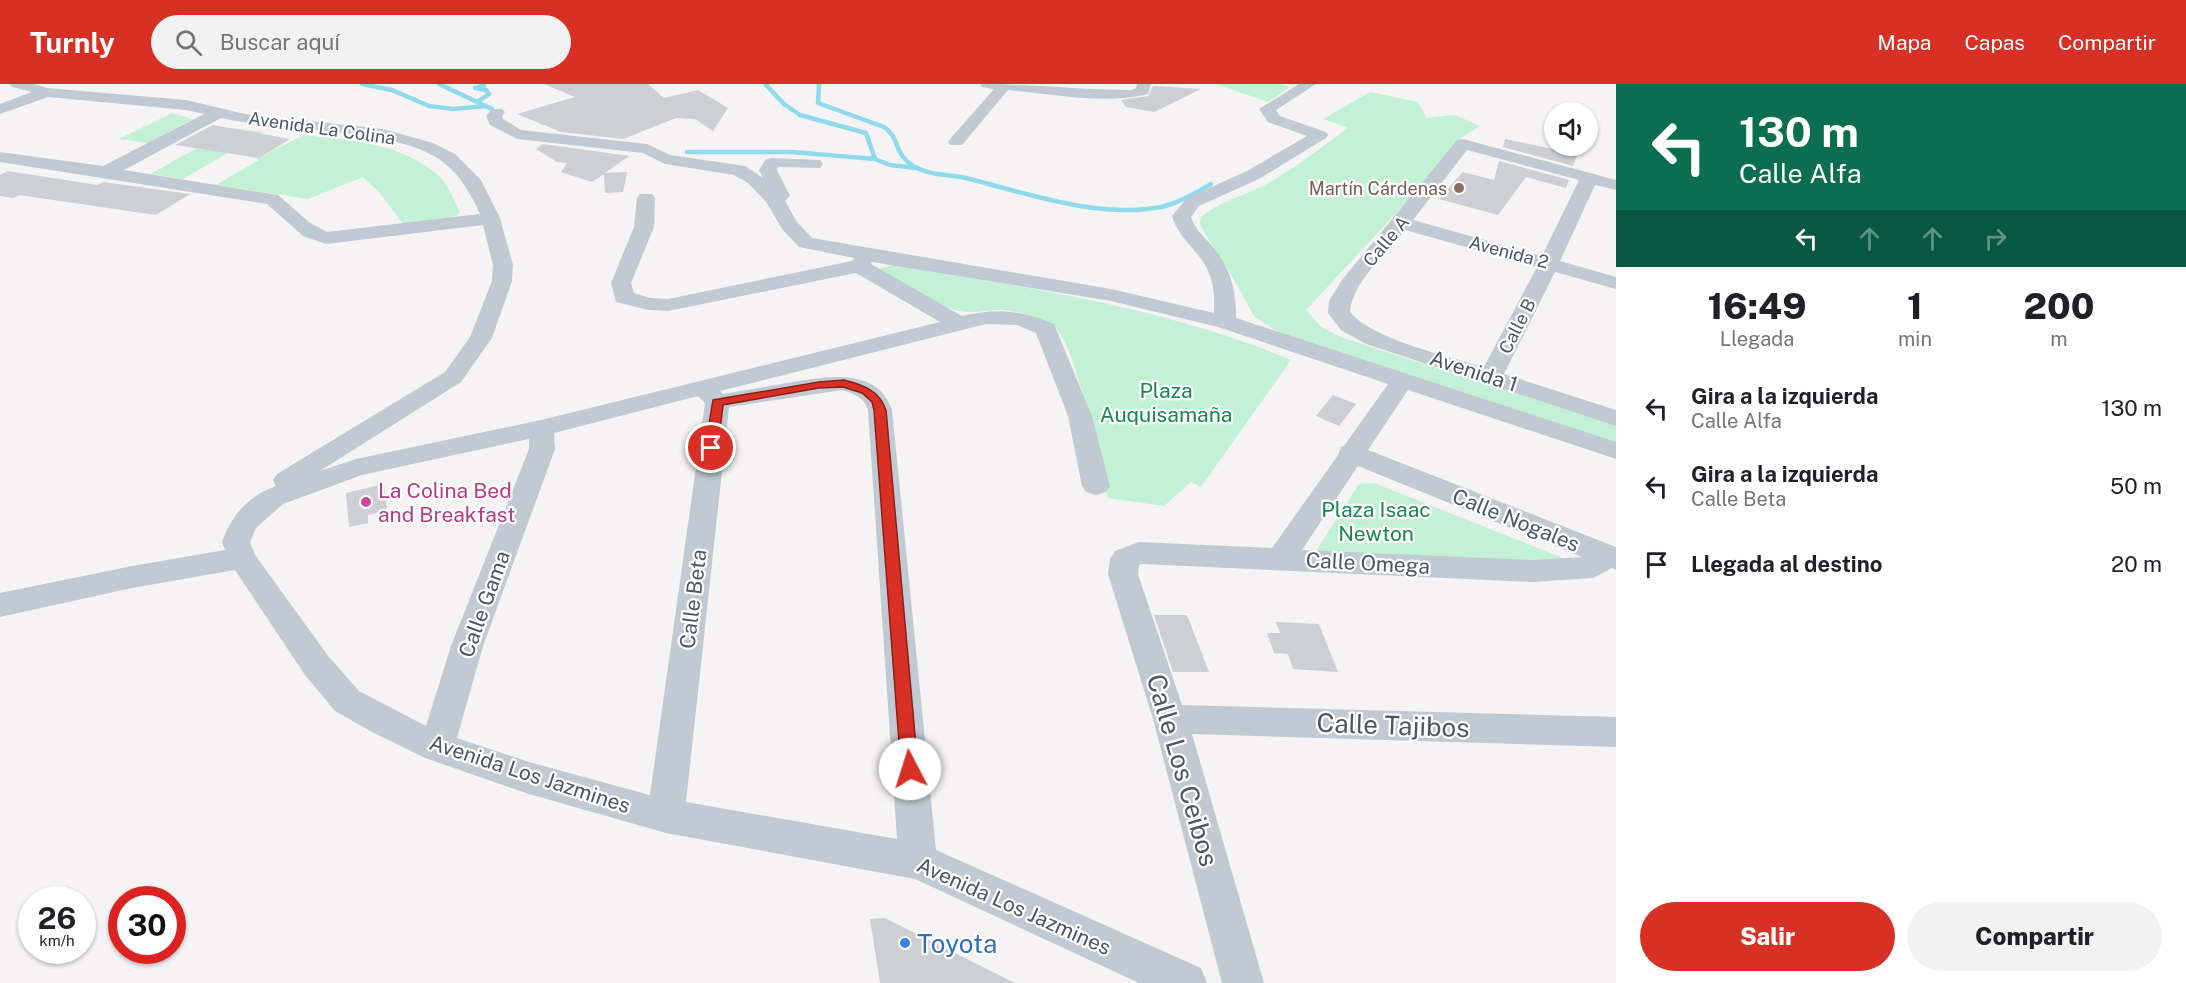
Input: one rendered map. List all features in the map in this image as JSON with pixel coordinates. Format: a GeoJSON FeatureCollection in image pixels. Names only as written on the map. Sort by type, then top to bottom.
{"type":"FeatureCollection","features":[{"type":"Feature","properties":{"kind":"street","name":"Avenida La Colina"},"geometry":{"type":"LineString","coordinates":[[16,84],[43,94]]}},
{"type":"Feature","properties":{"kind":"street"},"geometry":{"type":"LineString","coordinates":[[987,84],[1118,95],[1143,91],[1144,84]]}},
{"type":"Feature","properties":{"kind":"street"},"geometry":{"type":"LineString","coordinates":[[1225,322],[1226,289],[1221,276],[1206,250],[1186,232],[1181,216],[1193,202],[1253,175],[1320,135],[1274,119],[1267,109],[1309,84]]}},
{"type":"Feature","properties":{"kind":"street"},"geometry":{"type":"LineString","coordinates":[[956,142],[1005,85]]}},
{"type":"Feature","properties":{"kind":"street","name":"Avenida La Colina"},"geometry":{"type":"LineString","coordinates":[[0,86],[43,94],[186,105],[214,114],[274,125],[404,139],[432,154],[456,163],[463,180],[476,184],[484,219],[501,254],[494,271],[502,281],[481,338],[453,377],[289,477],[273,497]]}},
{"type":"Feature","properties":{"kind":"street"},"geometry":{"type":"LineString","coordinates":[[0,109],[43,94]]}},
{"type":"Feature","properties":{"kind":"street"},"geometry":{"type":"LineString","coordinates":[[497,112],[494,116],[496,122],[517,134],[624,146],[647,150],[665,159],[688,164],[739,170],[754,179],[775,200],[789,225],[806,243],[863,260],[1111,295],[1225,322],[1616,451]]}},
{"type":"Feature","properties":{"kind":"street"},"geometry":{"type":"LineString","coordinates":[[106,171],[214,114]]}},
{"type":"Feature","properties":{"kind":"street","name":"Calle A"},"geometry":{"type":"LineString","coordinates":[[1340,313],[1340,301],[1349,284],[1401,223],[1463,144],[1589,178]]}},
{"type":"Feature","properties":{"kind":"street"},"geometry":{"type":"LineString","coordinates":[[0,158],[106,171],[272,199],[316,236],[326,238],[484,219]]}},
{"type":"Feature","properties":{"kind":"street"},"geometry":{"type":"LineString","coordinates":[[775,200],[781,196],[768,170],[771,164],[777,162],[814,164]]}},
{"type":"Feature","properties":{"kind":"street"},"geometry":{"type":"LineString","coordinates":[[1589,178],[1616,185]]}},
{"type":"Feature","properties":{"kind":"street","name":"Calle B"},"geometry":{"type":"LineString","coordinates":[[1491,376],[1549,263],[1589,178]]}},
{"type":"Feature","properties":{"kind":"street"},"geometry":{"type":"LineString","coordinates":[[646,198],[644,227],[621,283],[624,297],[648,304],[668,305],[863,260],[960,324]]}},
{"type":"Feature","properties":{"kind":"street","name":"Avenida 2"},"geometry":{"type":"LineString","coordinates":[[1401,223],[1616,282]]}},
{"type":"Feature","properties":{"kind":"street","name":"Avenida 1"},"geometry":{"type":"LineString","coordinates":[[1340,313],[1349,325],[1374,339],[1616,418]]}},
{"type":"Feature","properties":{"kind":"street"},"geometry":{"type":"LineString","coordinates":[[239,550],[243,524],[273,497],[356,468],[541,428],[710,395],[986,317],[1008,316],[1027,320],[1046,329],[1080,416],[1096,486]]}},
{"type":"Feature","properties":{"kind":"street"},"geometry":{"type":"LineString","coordinates":[[1280,558],[1350,453],[1403,380]]}},
{"type":"Feature","properties":{"kind":"street"},"geometry":{"type":"LineString","coordinates":[[710,395],[844,383],[866,390],[877,401],[880,410],[918,861]]}},
{"type":"Feature","properties":{"kind":"street","name":"Calle Beta"},"geometry":{"type":"LineString","coordinates":[[666,816],[710,395]]}},
{"type":"Feature","properties":{"kind":"street","name":"Calle Gama"},"geometry":{"type":"LineString","coordinates":[[437,747],[467,646],[542,449],[541,428]]}},
{"type":"Feature","properties":{"kind":"street","name":"Calle Nogales"},"geometry":{"type":"LineString","coordinates":[[1350,453],[1612,558]]}},
{"type":"Feature","properties":{"kind":"street"},"geometry":{"type":"LineString","coordinates":[[0,591],[144,559],[239,550]]}},
{"type":"Feature","properties":{"kind":"street"},"geometry":{"type":"LineString","coordinates":[[0,605],[132,577],[239,550]]}},
{"type":"Feature","properties":{"kind":"street","name":"Avenida Los Jazmines"},"geometry":{"type":"LineString","coordinates":[[239,550],[317,666],[347,701],[384,722],[437,747],[529,778],[666,816],[918,861],[1186,983]]}},
{"type":"Feature","properties":{"kind":"street","name":"Calle Omega"},"geometry":{"type":"LineString","coordinates":[[1125,559],[1139,554],[1280,558],[1533,571],[1593,567],[1612,558]]}},
{"type":"Feature","properties":{"kind":"street","name":"Calle Los Ceibos"},"geometry":{"type":"LineString","coordinates":[[1125,559],[1123,574],[1170,719],[1243,983]]}},
{"type":"Feature","properties":{"kind":"street","name":"Calle Tajibos"},"geometry":{"type":"LineString","coordinates":[[1170,719],[1616,732]]}},
{"type":"Feature","properties":{"kind":"green space"},"geometry":{"type":"Polygon","coordinates":[[[1216,84],[1278,84],[1290,87],[1268,102],[1216,84]]]}},
{"type":"Feature","properties":{"kind":"green space"},"geometry":{"type":"Polygon","coordinates":[[[1370,92],[1418,102],[1427,118],[1455,115],[1480,126],[1461,138],[1411,197],[1306,310],[1321,327],[1343,338],[1616,425],[1616,443],[1300,341],[1275,330],[1254,316],[1204,232],[1200,224],[1201,217],[1223,203],[1274,180],[1348,128],[1323,119],[1370,92]]]}},
{"type":"Feature","properties":{"kind":"green space"},"geometry":{"type":"Polygon","coordinates":[[[172,113],[192,119],[148,143],[119,139],[172,113]]]}},
{"type":"Feature","properties":{"kind":"green space"},"geometry":{"type":"Polygon","coordinates":[[[232,128],[264,132],[183,179],[151,174],[232,128]]]}},
{"type":"Feature","properties":{"kind":"green space"},"geometry":{"type":"Polygon","coordinates":[[[304,135],[357,141],[409,156],[425,165],[443,180],[460,212],[441,221],[404,225],[379,192],[363,177],[308,199],[216,185],[259,160],[256,159],[304,135]]]}},
{"type":"Feature","properties":{"kind":"green space","name":"Plaza Auquisamaña"},"geometry":{"type":"Polygon","coordinates":[[[894,265],[1096,301],[1195,326],[1291,360],[1201,487],[1191,482],[1164,506],[1108,498],[1079,381],[1063,339],[1056,329],[1037,318],[1015,312],[1001,310],[965,312],[940,305],[882,273],[881,268],[894,265]]]}},
{"type":"Feature","properties":{"kind":"green space","name":"Plaza Isaac Newton"},"geometry":{"type":"Polygon","coordinates":[[[1374,483],[1586,567],[1316,551],[1359,484],[1374,483]]]}},
{"type":"Feature","properties":{"kind":"building"},"geometry":{"type":"Polygon","coordinates":[[[544,84],[648,84],[664,98],[698,90],[728,108],[713,131],[695,119],[676,118],[623,139],[561,132],[517,114],[575,97],[544,84]]]}},
{"type":"Feature","properties":{"kind":"building"},"geometry":{"type":"Polygon","coordinates":[[[1153,86],[1201,89],[1154,112],[1126,107],[1121,100],[1148,96],[1153,86]]]}},
{"type":"Feature","properties":{"kind":"building"},"geometry":{"type":"Polygon","coordinates":[[[213,125],[290,139],[259,158],[175,145],[213,125]]]}},
{"type":"Feature","properties":{"kind":"building"},"geometry":{"type":"Polygon","coordinates":[[[1505,139],[1544,147],[1544,156],[1577,156],[1573,166],[1503,147],[1505,139]]]}},
{"type":"Feature","properties":{"kind":"building"},"geometry":{"type":"Polygon","coordinates":[[[543,144],[629,156],[605,173],[627,172],[623,192],[605,193],[604,174],[592,182],[561,172],[567,163],[557,162],[536,149],[543,144]]]}},
{"type":"Feature","properties":{"kind":"building"},"geometry":{"type":"Polygon","coordinates":[[[1499,161],[1569,180],[1566,188],[1526,177],[1498,215],[1439,199],[1463,172],[1494,180],[1499,161]]]}},
{"type":"Feature","properties":{"kind":"building"},"geometry":{"type":"Polygon","coordinates":[[[8,171],[97,185],[103,182],[190,194],[156,215],[19,195],[14,198],[0,196],[0,175],[8,171]]]}},
{"type":"Feature","properties":{"kind":"building"},"geometry":{"type":"Polygon","coordinates":[[[1333,395],[1356,404],[1339,426],[1316,416],[1333,395]]]}},
{"type":"Feature","properties":{"kind":"building","name":"La Colina Bed and Breakfast"},"geometry":{"type":"Polygon","coordinates":[[[384,484],[387,510],[368,515],[368,523],[349,527],[346,493],[384,484]]]}},
{"type":"Feature","properties":{"kind":"building"},"geometry":{"type":"Polygon","coordinates":[[[1154,615],[1187,615],[1209,672],[1173,672],[1154,615]]]}},
{"type":"Feature","properties":{"kind":"building"},"geometry":{"type":"Polygon","coordinates":[[[1276,622],[1319,624],[1338,672],[1293,669],[1288,654],[1274,653],[1267,633],[1280,633],[1276,622]]]}},
{"type":"Feature","properties":{"kind":"building","name":"Toyota"},"geometry":{"type":"Polygon","coordinates":[[[885,918],[1015,983],[880,983],[870,919],[885,918]]]}},
{"type":"Feature","properties":{"kind":"waterway"},"geometry":{"type":"LineString","coordinates":[[362,84],[392,90],[429,106],[453,109],[486,106]]}},
{"type":"Feature","properties":{"kind":"waterway"},"geometry":{"type":"LineString","coordinates":[[439,84],[477,102]]}},
{"type":"Feature","properties":{"kind":"waterway"},"geometry":{"type":"LineString","coordinates":[[477,102],[489,94],[486,90],[475,88],[484,86],[481,84]]}},
{"type":"Feature","properties":{"kind":"waterway"},"geometry":{"type":"LineString","coordinates":[[819,84],[818,103],[884,127],[893,136],[903,157],[917,168]]}},
{"type":"Feature","properties":{"kind":"waterway"},"geometry":{"type":"LineString","coordinates":[[766,85],[784,104],[800,115],[866,133],[875,159]]}},
{"type":"Feature","properties":{"kind":"waterway"},"geometry":{"type":"LineString","coordinates":[[477,102],[486,106]]}},
{"type":"Feature","properties":{"kind":"waterway"},"geometry":{"type":"LineString","coordinates":[[486,106],[492,109]]}},
{"type":"Feature","properties":{"kind":"waterway"},"geometry":{"type":"LineString","coordinates":[[687,152],[792,152],[875,159]]}},
{"type":"Feature","properties":{"kind":"waterway"},"geometry":{"type":"LineString","coordinates":[[875,159],[890,165],[917,168]]}},
{"type":"Feature","properties":{"kind":"waterway"},"geometry":{"type":"LineString","coordinates":[[917,168],[1063,203],[1113,210],[1161,207],[1181,200],[1211,184]]}},
{"type":"Feature","properties":{"kind":"place","name":"Martín Cárdenas"},"geometry":{"type":"Point","coordinates":[1459,188]}},
{"type":"Feature","properties":{"kind":"place","name":"La Colina Bed and Breakfast"},"geometry":{"type":"Point","coordinates":[366,502]}},
{"type":"Feature","properties":{"kind":"place","name":"Toyota"},"geometry":{"type":"Point","coordinates":[905,943]}},
{"type":"Feature","properties":{"kind":"route"},"geometry":{"type":"LineString","coordinates":[[711,448],[717,402],[844,383],[866,390],[877,401],[880,410],[910,769]]}}]}
